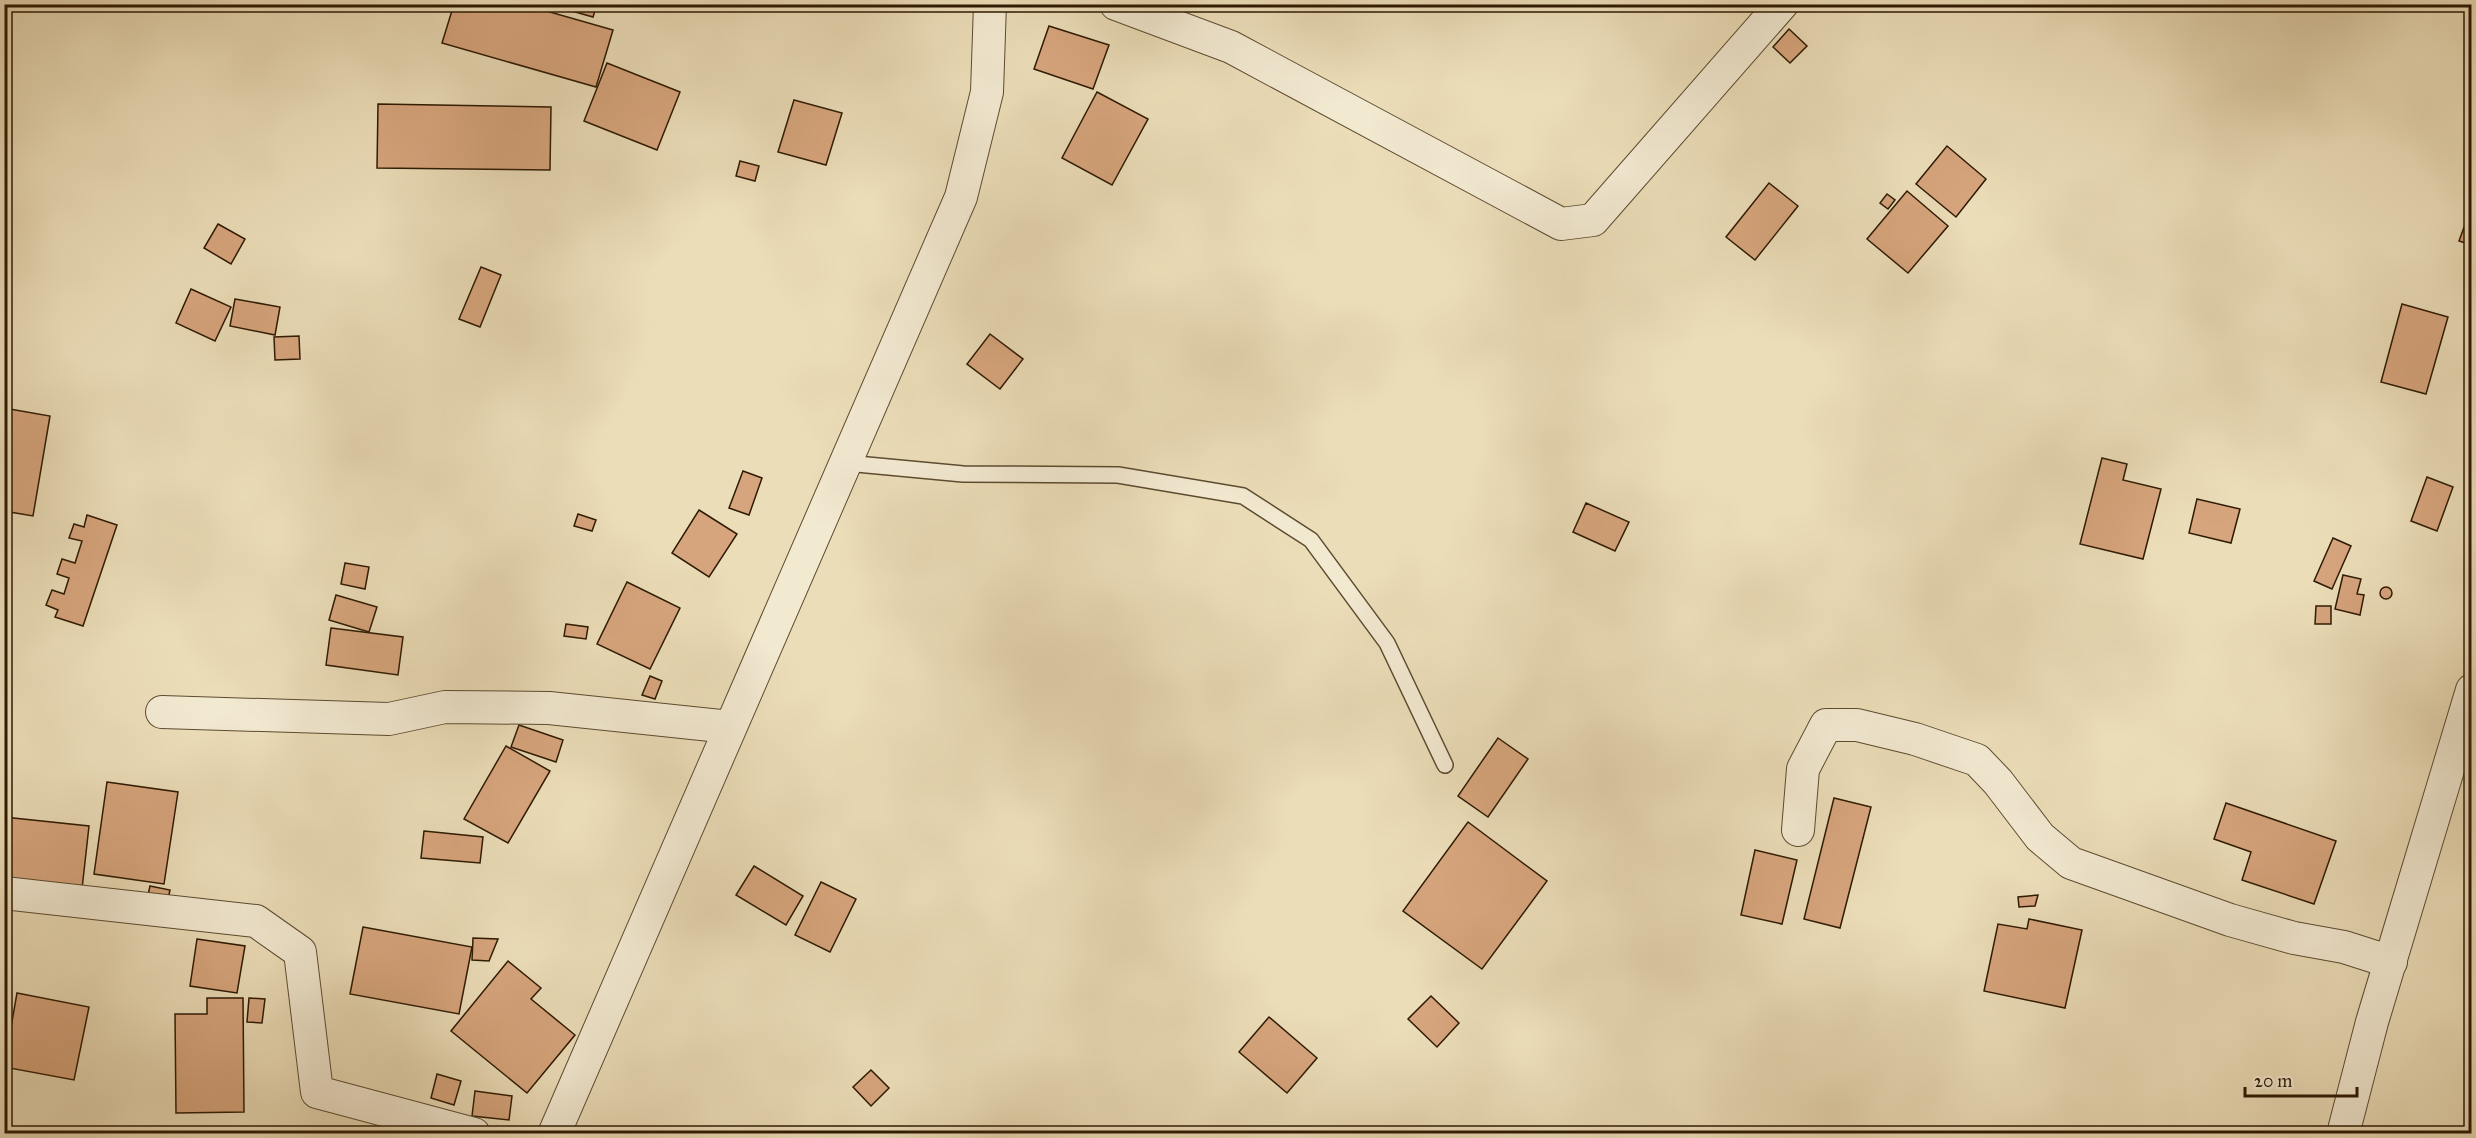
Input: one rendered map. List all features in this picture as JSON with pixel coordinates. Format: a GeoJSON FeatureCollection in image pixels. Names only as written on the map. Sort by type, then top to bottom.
{"type":"FeatureCollection","features":[{"type":"Feature","properties":{"kind":"street"},"geometry":{"type":"LineString","coordinates":[[554,1134],[961,197],[987,92],[990,4]]}},
{"type":"Feature","properties":{"kind":"street"},"geometry":{"type":"LineString","coordinates":[[1116,4],[1231,46],[1561,224],[1593,220],[1782,4]]}},
{"type":"Feature","properties":{"kind":"street"},"geometry":{"type":"LineString","coordinates":[[2343,1134],[2391,962],[2472,690]]}},
{"type":"Feature","properties":{"kind":"street"},"geometry":{"type":"LineString","coordinates":[[162,712],[389,719],[444,707],[549,708],[730,727]]}},
{"type":"Feature","properties":{"kind":"street"},"geometry":{"type":"LineString","coordinates":[[1798,830],[1803,769],[1826,725],[1857,725],[1916,739],[1977,760],[2040,837],[2071,863],[2230,920],[2294,938],[2344,947],[2391,962]]}},
{"type":"Feature","properties":{"kind":"street"},"geometry":{"type":"LineString","coordinates":[[4,893],[256,921],[300,952],[317,1092],[474,1134]]}},
{"type":"Feature","properties":{"kind":"lane"},"geometry":{"type":"LineString","coordinates":[[846,463],[963,474],[1118,475],[1243,496],[1311,540],[1387,643],[1445,765]]}},
{"type":"Feature","properties":{"kind":"building"},"geometry":{"type":"Polygon","coordinates":[[[454,4],[522,4],[613,30],[596,87],[442,43],[454,4]]]}},
{"type":"Feature","properties":{"kind":"building"},"geometry":{"type":"Polygon","coordinates":[[[547,4],[597,4],[593,17],[547,4]]]}},
{"type":"Feature","properties":{"kind":"building"},"geometry":{"type":"Polygon","coordinates":[[[1049,26],[1109,45],[1093,89],[1034,69],[1049,26]]]}},
{"type":"Feature","properties":{"kind":"building"},"geometry":{"type":"Polygon","coordinates":[[[1789,29],[1807,46],[1790,63],[1773,47],[1789,29]]]}},
{"type":"Feature","properties":{"kind":"building"},"geometry":{"type":"Polygon","coordinates":[[[607,63],[680,92],[657,150],[584,121],[607,63]]]}},
{"type":"Feature","properties":{"kind":"building"},"geometry":{"type":"Polygon","coordinates":[[[1097,92],[1148,119],[1112,185],[1062,158],[1097,92]]]}},
{"type":"Feature","properties":{"kind":"building"},"geometry":{"type":"Polygon","coordinates":[[[794,100],[842,113],[826,165],[778,152],[794,100]]]}},
{"type":"Feature","properties":{"kind":"building"},"geometry":{"type":"Polygon","coordinates":[[[378,104],[551,107],[550,170],[377,168],[378,104]]]}},
{"type":"Feature","properties":{"kind":"building"},"geometry":{"type":"Polygon","coordinates":[[[1947,146],[1986,179],[1956,217],[1916,184],[1947,146]]]}},
{"type":"Feature","properties":{"kind":"building"},"geometry":{"type":"Polygon","coordinates":[[[740,161],[759,166],[755,181],[736,176],[740,161]]]}},
{"type":"Feature","properties":{"kind":"building"},"geometry":{"type":"Polygon","coordinates":[[[1769,183],[1798,206],[1755,260],[1726,237],[1769,183]]]}},
{"type":"Feature","properties":{"kind":"building"},"geometry":{"type":"Polygon","coordinates":[[[1907,191],[1948,226],[1908,273],[1867,239],[1907,191]]]}},
{"type":"Feature","properties":{"kind":"building"},"geometry":{"type":"Polygon","coordinates":[[[1887,194],[1895,200],[1888,209],[1880,203],[1887,194]]]}},
{"type":"Feature","properties":{"kind":"building"},"geometry":{"type":"Polygon","coordinates":[[[2467,219],[2472,221],[2472,245],[2459,241],[2467,219]]]}},
{"type":"Feature","properties":{"kind":"building"},"geometry":{"type":"Polygon","coordinates":[[[218,224],[245,239],[231,264],[204,248],[218,224]]]}},
{"type":"Feature","properties":{"kind":"building"},"geometry":{"type":"Polygon","coordinates":[[[481,267],[501,275],[480,327],[459,319],[481,267]]]}},
{"type":"Feature","properties":{"kind":"building"},"geometry":{"type":"Polygon","coordinates":[[[191,289],[231,307],[215,341],[176,323],[191,289]]]}},
{"type":"Feature","properties":{"kind":"building"},"geometry":{"type":"Polygon","coordinates":[[[235,299],[280,307],[275,335],[230,326],[235,299]]]}},
{"type":"Feature","properties":{"kind":"building"},"geometry":{"type":"Polygon","coordinates":[[[2402,304],[2448,317],[2426,394],[2381,382],[2402,304]]]}},
{"type":"Feature","properties":{"kind":"building"},"geometry":{"type":"Polygon","coordinates":[[[990,334],[1023,359],[1000,389],[967,364],[990,334]]]}},
{"type":"Feature","properties":{"kind":"building"},"geometry":{"type":"Polygon","coordinates":[[[299,336],[300,359],[275,360],[274,337],[299,336]]]}},
{"type":"Feature","properties":{"kind":"building"},"geometry":{"type":"Polygon","coordinates":[[[4,408],[50,416],[33,516],[4,511],[4,408]]]}},
{"type":"Feature","properties":{"kind":"building"},"geometry":{"type":"Polygon","coordinates":[[[2102,458],[2127,464],[2123,480],[2161,489],[2143,559],[2080,544],[2102,458]]]}},
{"type":"Feature","properties":{"kind":"building"},"geometry":{"type":"Polygon","coordinates":[[[743,471],[762,478],[749,515],[729,508],[743,471]]]}},
{"type":"Feature","properties":{"kind":"building"},"geometry":{"type":"Polygon","coordinates":[[[2427,477],[2453,487],[2437,531],[2411,521],[2427,477]]]}},
{"type":"Feature","properties":{"kind":"building"},"geometry":{"type":"Polygon","coordinates":[[[2197,499],[2240,509],[2231,543],[2189,533],[2197,499]]]}},
{"type":"Feature","properties":{"kind":"building"},"geometry":{"type":"Polygon","coordinates":[[[1586,503],[1629,522],[1615,551],[1573,532],[1586,503]]]}},
{"type":"Feature","properties":{"kind":"building"},"geometry":{"type":"Polygon","coordinates":[[[699,510],[737,534],[709,577],[672,553],[699,510]]]}},
{"type":"Feature","properties":{"kind":"building"},"geometry":{"type":"Polygon","coordinates":[[[578,514],[596,520],[592,531],[574,526],[578,514]]]}},
{"type":"Feature","properties":{"kind":"building"},"geometry":{"type":"Polygon","coordinates":[[[87,515],[117,525],[83,626],[55,617],[58,610],[46,605],[52,590],[64,594],[69,578],[57,574],[62,559],[75,563],[82,541],[69,538],[74,524],[84,527],[87,515]]]}},
{"type":"Feature","properties":{"kind":"building"},"geometry":{"type":"Polygon","coordinates":[[[2333,538],[2351,546],[2332,589],[2314,581],[2333,538]]]}},
{"type":"Feature","properties":{"kind":"building"},"geometry":{"type":"Polygon","coordinates":[[[345,563],[369,567],[365,589],[341,584],[345,563]]]}},
{"type":"Feature","properties":{"kind":"building"},"geometry":{"type":"Polygon","coordinates":[[[2343,575],[2361,579],[2357,594],[2364,595],[2360,615],[2335,609],[2343,575]]]}},
{"type":"Feature","properties":{"kind":"building"},"geometry":{"type":"Polygon","coordinates":[[[627,582],[680,608],[650,669],[597,644],[627,582]]]}},
{"type":"Feature","properties":{"kind":"building"},"geometry":{"type":"Polygon","coordinates":[[[2388,587],[2391,588],[2391,598],[2384,599],[2381,598],[2380,591],[2381,588],[2388,587]]]}},
{"type":"Feature","properties":{"kind":"building"},"geometry":{"type":"Polygon","coordinates":[[[336,595],[377,607],[369,632],[329,620],[336,595]]]}},
{"type":"Feature","properties":{"kind":"building"},"geometry":{"type":"Polygon","coordinates":[[[2316,606],[2331,606],[2331,624],[2315,624],[2316,606]]]}},
{"type":"Feature","properties":{"kind":"building"},"geometry":{"type":"Polygon","coordinates":[[[566,624],[588,627],[586,639],[564,636],[566,624]]]}},
{"type":"Feature","properties":{"kind":"building"},"geometry":{"type":"Polygon","coordinates":[[[331,628],[403,637],[398,675],[326,665],[331,628]]]}},
{"type":"Feature","properties":{"kind":"building"},"geometry":{"type":"Polygon","coordinates":[[[650,676],[662,681],[655,699],[642,695],[650,676]]]}},
{"type":"Feature","properties":{"kind":"building"},"geometry":{"type":"Polygon","coordinates":[[[519,725],[563,740],[556,762],[511,747],[519,725]]]}},
{"type":"Feature","properties":{"kind":"building"},"geometry":{"type":"Polygon","coordinates":[[[1498,738],[1528,759],[1488,817],[1458,796],[1498,738]]]}},
{"type":"Feature","properties":{"kind":"building"},"geometry":{"type":"Polygon","coordinates":[[[506,746],[550,771],[508,843],[464,819],[506,746]]]}},
{"type":"Feature","properties":{"kind":"building"},"geometry":{"type":"Polygon","coordinates":[[[107,782],[178,792],[164,884],[94,874],[107,782]]]}},
{"type":"Feature","properties":{"kind":"building"},"geometry":{"type":"Polygon","coordinates":[[[1834,798],[1871,807],[1840,928],[1804,919],[1834,798]]]}},
{"type":"Feature","properties":{"kind":"building"},"geometry":{"type":"Polygon","coordinates":[[[2226,803],[2336,841],[2314,904],[2242,880],[2251,852],[2214,839],[2226,803]]]}},
{"type":"Feature","properties":{"kind":"building"},"geometry":{"type":"Polygon","coordinates":[[[4,817],[89,826],[82,889],[4,881],[4,817]]]}},
{"type":"Feature","properties":{"kind":"building"},"geometry":{"type":"Polygon","coordinates":[[[1468,822],[1547,881],[1482,969],[1403,911],[1468,822]]]}},
{"type":"Feature","properties":{"kind":"building"},"geometry":{"type":"Polygon","coordinates":[[[424,831],[483,837],[480,863],[421,858],[424,831]]]}},
{"type":"Feature","properties":{"kind":"building"},"geometry":{"type":"Polygon","coordinates":[[[1755,850],[1797,860],[1782,924],[1741,915],[1755,850]]]}},
{"type":"Feature","properties":{"kind":"building"},"geometry":{"type":"Polygon","coordinates":[[[754,866],[803,896],[786,925],[736,895],[754,866]]]}},
{"type":"Feature","properties":{"kind":"building"},"geometry":{"type":"Polygon","coordinates":[[[821,882],[856,899],[830,952],[795,935],[821,882]]]}},
{"type":"Feature","properties":{"kind":"building"},"geometry":{"type":"Polygon","coordinates":[[[150,886],[170,890],[166,908],[146,904],[150,886]]]}},
{"type":"Feature","properties":{"kind":"building"},"geometry":{"type":"Polygon","coordinates":[[[2038,895],[2035,906],[2019,907],[2018,897],[2038,895]]]}},
{"type":"Feature","properties":{"kind":"building"},"geometry":{"type":"Polygon","coordinates":[[[2029,919],[2082,930],[2065,1008],[1984,991],[1998,924],[2027,929],[2029,919]]]}},
{"type":"Feature","properties":{"kind":"building"},"geometry":{"type":"Polygon","coordinates":[[[363,927],[472,947],[459,1014],[350,994],[363,927]]]}},
{"type":"Feature","properties":{"kind":"building"},"geometry":{"type":"Polygon","coordinates":[[[473,938],[498,939],[489,961],[472,960],[473,938]]]}},
{"type":"Feature","properties":{"kind":"building"},"geometry":{"type":"Polygon","coordinates":[[[197,939],[245,946],[237,993],[190,986],[197,939]]]}},
{"type":"Feature","properties":{"kind":"building"},"geometry":{"type":"Polygon","coordinates":[[[508,961],[541,988],[531,999],[575,1035],[527,1093],[451,1031],[508,961]]]}},
{"type":"Feature","properties":{"kind":"building"},"geometry":{"type":"Polygon","coordinates":[[[17,993],[89,1007],[74,1080],[4,1067],[17,993]]]}},
{"type":"Feature","properties":{"kind":"building"},"geometry":{"type":"Polygon","coordinates":[[[1431,996],[1459,1023],[1437,1047],[1408,1019],[1431,996]]]}},
{"type":"Feature","properties":{"kind":"building"},"geometry":{"type":"Polygon","coordinates":[[[207,998],[243,998],[244,1112],[176,1113],[175,1014],[207,1014],[207,998]]]}},
{"type":"Feature","properties":{"kind":"building"},"geometry":{"type":"Polygon","coordinates":[[[249,998],[265,999],[262,1023],[247,1022],[249,998]]]}},
{"type":"Feature","properties":{"kind":"building"},"geometry":{"type":"Polygon","coordinates":[[[1269,1017],[1317,1058],[1287,1093],[1239,1052],[1269,1017]]]}},
{"type":"Feature","properties":{"kind":"building"},"geometry":{"type":"Polygon","coordinates":[[[871,1070],[889,1088],[871,1106],[853,1087],[871,1070]]]}},
{"type":"Feature","properties":{"kind":"building"},"geometry":{"type":"Polygon","coordinates":[[[437,1074],[461,1081],[454,1105],[431,1098],[437,1074]]]}},
{"type":"Feature","properties":{"kind":"building"},"geometry":{"type":"Polygon","coordinates":[[[475,1091],[512,1096],[509,1120],[472,1116],[475,1091]]]}}]}
